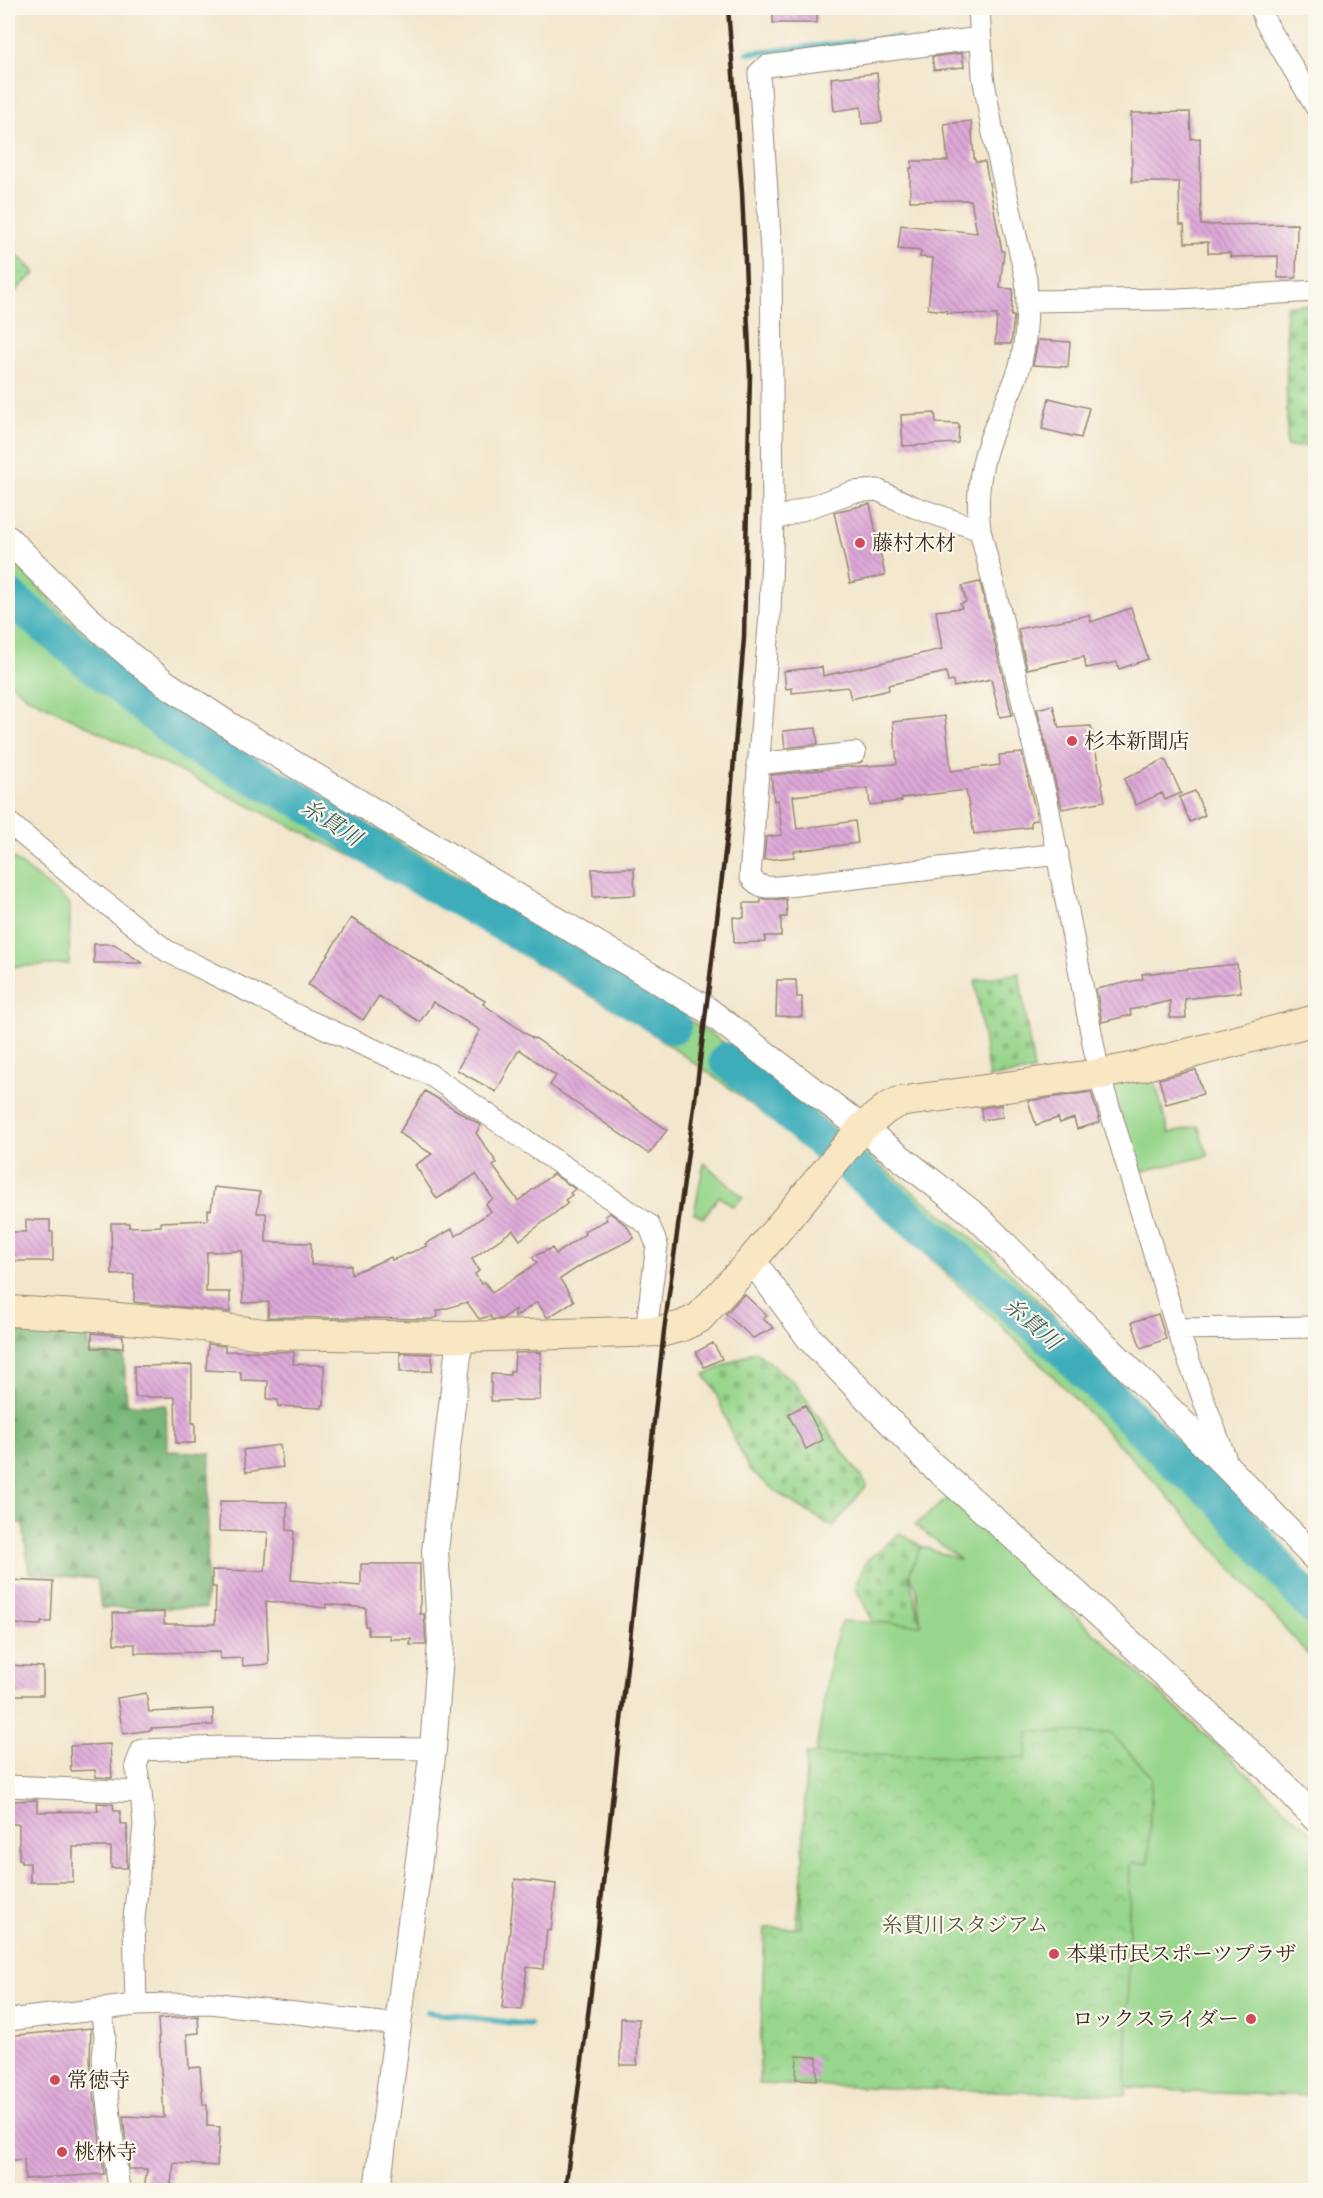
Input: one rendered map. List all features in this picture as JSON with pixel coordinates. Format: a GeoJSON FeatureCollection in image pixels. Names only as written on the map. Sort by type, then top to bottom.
{"type":"FeatureCollection","features":[{"type":"Feature","properties":{"kind":"main road"},"geometry":{"type":"LineString","coordinates":[[8,1311],[160,1322],[264,1334],[460,1337],[664,1331],[699,1318],[752,1260],[858,1134],[887,1108],[899,1102],[1142,1066],[1316,1020]]}},
{"type":"Feature","properties":{"kind":"street"},"geometry":{"type":"LineString","coordinates":[[979,8],[983,76],[992,129],[1026,279],[1028,301],[1021,362],[1014,386],[996,424],[981,466],[977,508],[980,530],[1045,790],[1099,1074],[1177,1329],[1229,1469]]}},
{"type":"Feature","properties":{"kind":"street"},"geometry":{"type":"LineString","coordinates":[[1261,8],[1265,21],[1316,107]]}},
{"type":"Feature","properties":{"kind":"street"},"geometry":{"type":"LineString","coordinates":[[980,38],[767,66],[759,72],[771,251],[773,520],[770,613],[750,876],[754,883],[762,888],[1058,854]]}},
{"type":"Feature","properties":{"kind":"street"},"geometry":{"type":"LineString","coordinates":[[1028,301],[1178,299],[1316,291]]}},
{"type":"Feature","properties":{"kind":"street"},"geometry":{"type":"LineString","coordinates":[[773,520],[853,492],[877,490],[914,507],[980,530]]}},
{"type":"Feature","properties":{"kind":"street"},"geometry":{"type":"LineString","coordinates":[[8,539],[87,618],[133,658],[182,695],[245,735],[706,1009],[858,1134],[976,1216],[1316,1559]]}},
{"type":"Feature","properties":{"kind":"street"},"geometry":{"type":"LineString","coordinates":[[758,764],[855,753]]}},
{"type":"Feature","properties":{"kind":"street"},"geometry":{"type":"LineString","coordinates":[[8,822],[90,891],[167,951],[300,1017],[429,1074],[649,1225],[657,1245],[646,1332]]}},
{"type":"Feature","properties":{"kind":"street"},"geometry":{"type":"LineString","coordinates":[[752,1260],[810,1339],[930,1463],[1041,1561],[1269,1770],[1316,1819]]}},
{"type":"Feature","properties":{"kind":"street"},"geometry":{"type":"LineString","coordinates":[[1177,1329],[1316,1327]]}},
{"type":"Feature","properties":{"kind":"street"},"geometry":{"type":"LineString","coordinates":[[377,2190],[433,1749],[441,1642],[435,1551],[460,1337]]}},
{"type":"Feature","properties":{"kind":"street"},"geometry":{"type":"LineString","coordinates":[[136,2005],[134,1919],[144,1825],[136,1765],[142,1750],[224,1747],[433,1749]]}},
{"type":"Feature","properties":{"kind":"street"},"geometry":{"type":"LineString","coordinates":[[8,1786],[141,1792]]}},
{"type":"Feature","properties":{"kind":"street"},"geometry":{"type":"LineString","coordinates":[[8,2020],[136,2005],[211,2002],[398,2025]]}},
{"type":"Feature","properties":{"kind":"street"},"geometry":{"type":"LineString","coordinates":[[101,2010],[105,2036],[103,2059],[119,2190]]}},
{"type":"Feature","properties":{"kind":"green space"},"geometry":{"type":"Polygon","coordinates":[[[14,252],[36,273],[8,297],[8,253],[14,252]]]}},
{"type":"Feature","properties":{"kind":"green space"},"geometry":{"type":"Polygon","coordinates":[[[1286,305],[1315,305],[1315,446],[1287,447],[1286,305]]]}},
{"type":"Feature","properties":{"kind":"green space"},"geometry":{"type":"Polygon","coordinates":[[[8,553],[59,610],[181,715],[536,922],[736,1050],[990,1253],[1236,1498],[1315,1584],[1315,1662],[1154,1481],[1046,1369],[840,1172],[716,1078],[635,1022],[380,870],[26,696],[8,681],[8,553]]]}},
{"type":"Feature","properties":{"kind":"green space"},"geometry":{"type":"Polygon","coordinates":[[[8,854],[70,904],[69,964],[8,967],[8,854]]]}},
{"type":"Feature","properties":{"kind":"green space"},"geometry":{"type":"Polygon","coordinates":[[[1019,973],[1034,1071],[989,1078],[975,980],[1019,973]]]}},
{"type":"Feature","properties":{"kind":"green space"},"geometry":{"type":"Polygon","coordinates":[[[1152,1071],[1169,1133],[1198,1126],[1208,1156],[1138,1172],[1111,1083],[1152,1071]]]}},
{"type":"Feature","properties":{"kind":"green space"},"geometry":{"type":"Polygon","coordinates":[[[704,1163],[743,1197],[733,1207],[719,1196],[703,1218],[694,1213],[704,1163]]]}},
{"type":"Feature","properties":{"kind":"green space"},"geometry":{"type":"Polygon","coordinates":[[[89,1319],[88,1353],[124,1356],[127,1404],[166,1405],[167,1451],[210,1453],[206,1608],[101,1608],[97,1579],[29,1573],[23,1524],[8,1520],[8,1322],[89,1319]]]}},
{"type":"Feature","properties":{"kind":"green space"},"geometry":{"type":"Polygon","coordinates":[[[755,1351],[794,1382],[867,1485],[833,1527],[779,1494],[750,1470],[732,1435],[714,1388],[704,1375],[755,1351]]]}},
{"type":"Feature","properties":{"kind":"green space","name":"本巣市民スポーツプラザ"},"geometry":{"type":"Polygon","coordinates":[[[948,1498],[1315,1836],[1315,2096],[1185,2092],[1185,2090],[780,2071],[817,1745],[832,1651],[842,1621],[921,1624],[916,1587],[909,1574],[921,1546],[961,1560],[915,1525],[948,1498]]]}},
{"type":"Feature","properties":{"kind":"green space"},"geometry":{"type":"Polygon","coordinates":[[[900,1533],[921,1546],[909,1574],[921,1625],[873,1622],[855,1587],[866,1561],[900,1533]]]}},
{"type":"Feature","properties":{"kind":"green space","name":"糸貫川スタジアム"},"geometry":{"type":"Polygon","coordinates":[[[1028,1732],[1111,1733],[1152,1777],[1148,1863],[1130,1863],[1126,2095],[759,2084],[765,1928],[801,1928],[806,1754],[1026,1758],[1028,1732]]]}},
{"type":"Feature","properties":{"kind":"building"},"geometry":{"type":"Polygon","coordinates":[[[773,8],[817,8],[817,23],[773,23],[773,8]]]}},
{"type":"Feature","properties":{"kind":"building"},"geometry":{"type":"Polygon","coordinates":[[[962,53],[964,67],[934,70],[932,57],[962,53]]]}},
{"type":"Feature","properties":{"kind":"building"},"geometry":{"type":"Polygon","coordinates":[[[877,73],[882,122],[862,124],[861,107],[834,111],[831,78],[877,73]]]}},
{"type":"Feature","properties":{"kind":"building"},"geometry":{"type":"Polygon","coordinates":[[[1190,112],[1191,139],[1200,138],[1201,225],[1297,224],[1296,278],[1278,278],[1278,256],[1230,257],[1230,253],[1208,253],[1208,242],[1185,243],[1184,225],[1180,225],[1179,182],[1132,182],[1131,113],[1190,112]]]}},
{"type":"Feature","properties":{"kind":"building"},"geometry":{"type":"Polygon","coordinates":[[[971,121],[974,158],[976,162],[985,162],[1002,251],[1004,251],[1000,288],[1013,289],[1011,316],[1014,316],[1011,344],[995,344],[997,315],[947,313],[947,311],[928,309],[933,258],[920,257],[921,251],[898,249],[901,225],[977,233],[971,200],[910,201],[912,161],[948,161],[944,124],[971,121]]]}},
{"type":"Feature","properties":{"kind":"building"},"geometry":{"type":"Polygon","coordinates":[[[1038,340],[1070,342],[1068,367],[1033,365],[1038,340]]]}},
{"type":"Feature","properties":{"kind":"building"},"geometry":{"type":"Polygon","coordinates":[[[1049,398],[1089,408],[1081,438],[1042,429],[1049,398]]]}},
{"type":"Feature","properties":{"kind":"building"},"geometry":{"type":"Polygon","coordinates":[[[935,413],[936,423],[959,424],[958,443],[903,446],[901,415],[935,413]]]}},
{"type":"Feature","properties":{"kind":"building","name":"藤村木材"},"geometry":{"type":"Polygon","coordinates":[[[870,504],[885,575],[850,583],[834,512],[870,504]]]}},
{"type":"Feature","properties":{"kind":"building"},"geometry":{"type":"Polygon","coordinates":[[[980,582],[1012,715],[1000,717],[991,679],[954,687],[953,681],[948,682],[946,672],[888,685],[889,690],[851,699],[848,687],[792,693],[792,688],[786,689],[784,671],[822,667],[823,676],[942,649],[936,611],[962,608],[960,604],[966,602],[962,586],[980,582]]]}},
{"type":"Feature","properties":{"kind":"building"},"geometry":{"type":"Polygon","coordinates":[[[1131,608],[1148,659],[1119,669],[1117,662],[1086,668],[1084,657],[1027,669],[1018,629],[1089,615],[1091,622],[1131,608]]]}},
{"type":"Feature","properties":{"kind":"building"},"geometry":{"type":"Polygon","coordinates":[[[1053,705],[1059,728],[1091,726],[1105,801],[1062,809],[1037,709],[1053,705]]]}},
{"type":"Feature","properties":{"kind":"building"},"geometry":{"type":"Polygon","coordinates":[[[945,716],[951,771],[1000,765],[999,755],[1022,753],[1037,820],[1031,821],[1031,827],[974,834],[966,790],[902,798],[902,801],[870,805],[868,788],[793,796],[797,829],[855,821],[858,843],[794,851],[794,857],[764,860],[766,837],[782,835],[778,800],[774,801],[771,775],[897,764],[893,722],[945,716]]]}},
{"type":"Feature","properties":{"kind":"building"},"geometry":{"type":"Polygon","coordinates":[[[816,728],[818,744],[785,748],[783,731],[816,728]]]}},
{"type":"Feature","properties":{"kind":"building"},"geometry":{"type":"Polygon","coordinates":[[[1165,759],[1181,793],[1165,800],[1162,793],[1136,805],[1124,779],[1165,759]]]}},
{"type":"Feature","properties":{"kind":"building"},"geometry":{"type":"Polygon","coordinates":[[[1195,791],[1205,815],[1190,822],[1179,797],[1195,791]]]}},
{"type":"Feature","properties":{"kind":"building"},"geometry":{"type":"Polygon","coordinates":[[[634,868],[635,895],[593,897],[592,869],[634,868]]]}},
{"type":"Feature","properties":{"kind":"building"},"geometry":{"type":"Polygon","coordinates":[[[761,899],[786,899],[787,917],[781,917],[781,936],[765,936],[765,942],[734,943],[733,917],[744,918],[744,903],[761,903],[761,899]]]}},
{"type":"Feature","properties":{"kind":"building"},"geometry":{"type":"Polygon","coordinates":[[[351,918],[485,1001],[483,1004],[667,1130],[649,1154],[550,1085],[556,1076],[519,1049],[496,1092],[457,1070],[480,1030],[433,1002],[420,1022],[379,996],[363,1020],[308,985],[351,918]]]}},
{"type":"Feature","properties":{"kind":"building"},"geometry":{"type":"Polygon","coordinates":[[[94,944],[114,944],[142,963],[94,963],[94,944]]]}},
{"type":"Feature","properties":{"kind":"building"},"geometry":{"type":"Polygon","coordinates":[[[1237,964],[1241,992],[1185,999],[1186,1018],[1170,1018],[1170,1001],[1130,1010],[1131,1015],[1102,1022],[1096,989],[1143,979],[1142,974],[1237,964]]]}},
{"type":"Feature","properties":{"kind":"building"},"geometry":{"type":"Polygon","coordinates":[[[777,980],[796,980],[797,997],[802,997],[802,1017],[776,1016],[777,980]]]}},
{"type":"Feature","properties":{"kind":"building"},"geometry":{"type":"Polygon","coordinates":[[[1196,1070],[1203,1094],[1166,1104],[1159,1079],[1196,1070]]]}},
{"type":"Feature","properties":{"kind":"building"},"geometry":{"type":"Polygon","coordinates":[[[425,1091],[481,1125],[476,1133],[497,1163],[493,1166],[518,1201],[553,1174],[575,1189],[570,1193],[572,1195],[565,1200],[568,1203],[520,1240],[513,1230],[472,1259],[479,1271],[475,1274],[481,1284],[485,1282],[492,1293],[537,1263],[532,1257],[552,1248],[556,1254],[585,1234],[584,1231],[607,1220],[605,1216],[610,1213],[627,1226],[634,1238],[583,1264],[560,1279],[574,1301],[549,1317],[537,1302],[515,1317],[515,1309],[502,1319],[492,1319],[490,1316],[479,1319],[467,1302],[437,1311],[438,1317],[431,1319],[268,1317],[269,1302],[243,1303],[242,1251],[207,1252],[206,1292],[230,1292],[230,1312],[134,1302],[134,1274],[112,1275],[111,1223],[129,1223],[129,1227],[161,1226],[161,1222],[208,1220],[214,1187],[260,1192],[257,1213],[266,1213],[266,1242],[311,1243],[311,1265],[351,1265],[351,1274],[391,1257],[392,1260],[427,1246],[425,1244],[452,1229],[456,1236],[491,1211],[486,1204],[493,1199],[476,1174],[437,1199],[415,1165],[432,1154],[399,1133],[425,1091]]]}},
{"type":"Feature","properties":{"kind":"building"},"geometry":{"type":"Polygon","coordinates":[[[1091,1092],[1100,1122],[1077,1129],[1074,1118],[1060,1123],[1058,1118],[1036,1125],[1028,1101],[1091,1092]]]}},
{"type":"Feature","properties":{"kind":"building"},"geometry":{"type":"Polygon","coordinates":[[[1001,1105],[1003,1117],[982,1120],[981,1108],[1001,1105]]]}},
{"type":"Feature","properties":{"kind":"building"},"geometry":{"type":"Polygon","coordinates":[[[26,1220],[50,1220],[50,1232],[53,1232],[53,1261],[8,1261],[8,1232],[26,1232],[26,1220]]]}},
{"type":"Feature","properties":{"kind":"building"},"geometry":{"type":"Polygon","coordinates":[[[744,1294],[767,1316],[763,1319],[774,1328],[753,1338],[726,1314],[744,1294]]]}},
{"type":"Feature","properties":{"kind":"building"},"geometry":{"type":"Polygon","coordinates":[[[1158,1314],[1166,1339],[1141,1348],[1132,1322],[1158,1314]]]}},
{"type":"Feature","properties":{"kind":"building"},"geometry":{"type":"Polygon","coordinates":[[[92,1333],[123,1336],[123,1348],[92,1348],[92,1333]]]}},
{"type":"Feature","properties":{"kind":"building"},"geometry":{"type":"Polygon","coordinates":[[[713,1343],[722,1359],[704,1367],[696,1352],[713,1343]]]}},
{"type":"Feature","properties":{"kind":"building"},"geometry":{"type":"Polygon","coordinates":[[[208,1344],[225,1346],[225,1351],[294,1352],[293,1364],[324,1365],[324,1405],[322,1408],[278,1406],[278,1400],[267,1399],[268,1381],[241,1380],[241,1372],[206,1370],[208,1344]]]}},
{"type":"Feature","properties":{"kind":"building"},"geometry":{"type":"Polygon","coordinates":[[[541,1352],[540,1400],[491,1401],[491,1374],[510,1375],[510,1371],[514,1371],[515,1353],[541,1352]]]}},
{"type":"Feature","properties":{"kind":"building"},"geometry":{"type":"Polygon","coordinates":[[[400,1353],[432,1354],[432,1371],[400,1372],[400,1353]]]}},
{"type":"Feature","properties":{"kind":"building"},"geometry":{"type":"Polygon","coordinates":[[[192,1365],[192,1423],[195,1423],[195,1443],[176,1443],[175,1397],[135,1397],[134,1366],[192,1365]]]}},
{"type":"Feature","properties":{"kind":"building"},"geometry":{"type":"Polygon","coordinates":[[[805,1405],[823,1440],[806,1449],[788,1414],[805,1405]]]}},
{"type":"Feature","properties":{"kind":"building"},"geometry":{"type":"Polygon","coordinates":[[[280,1445],[283,1467],[246,1472],[243,1450],[280,1445]]]}},
{"type":"Feature","properties":{"kind":"building"},"geometry":{"type":"Polygon","coordinates":[[[220,1501],[287,1502],[287,1530],[294,1531],[291,1580],[361,1586],[361,1564],[420,1564],[420,1614],[424,1614],[426,1645],[410,1645],[411,1639],[390,1639],[390,1635],[368,1635],[368,1626],[365,1626],[366,1608],[326,1604],[326,1608],[266,1601],[269,1664],[243,1666],[242,1658],[220,1659],[220,1652],[135,1653],[135,1644],[114,1644],[113,1613],[164,1612],[164,1624],[215,1624],[216,1587],[212,1587],[212,1570],[265,1571],[268,1532],[219,1531],[220,1501]]]}},
{"type":"Feature","properties":{"kind":"building"},"geometry":{"type":"Polygon","coordinates":[[[8,1580],[53,1582],[51,1622],[41,1622],[41,1625],[8,1624],[8,1580]]]}},
{"type":"Feature","properties":{"kind":"building"},"geometry":{"type":"Polygon","coordinates":[[[8,1665],[43,1667],[43,1695],[8,1695],[8,1665]]]}},
{"type":"Feature","properties":{"kind":"building"},"geometry":{"type":"Polygon","coordinates":[[[146,1693],[149,1712],[213,1709],[213,1725],[151,1728],[152,1730],[123,1734],[117,1698],[146,1693]]]}},
{"type":"Feature","properties":{"kind":"building"},"geometry":{"type":"Polygon","coordinates":[[[110,1744],[112,1778],[96,1777],[95,1770],[71,1771],[70,1746],[110,1744]]]}},
{"type":"Feature","properties":{"kind":"building"},"geometry":{"type":"Polygon","coordinates":[[[37,1800],[37,1812],[98,1811],[97,1803],[113,1804],[114,1811],[120,1811],[120,1824],[127,1824],[127,1868],[111,1868],[111,1847],[73,1847],[73,1882],[30,1882],[30,1863],[21,1863],[19,1860],[19,1824],[8,1824],[8,1801],[37,1800]]]}},
{"type":"Feature","properties":{"kind":"building"},"geometry":{"type":"Polygon","coordinates":[[[515,1879],[556,1884],[551,1931],[547,1930],[543,1969],[527,1967],[522,2010],[502,2008],[515,1879]]]}},
{"type":"Feature","properties":{"kind":"building"},"geometry":{"type":"Polygon","coordinates":[[[198,2016],[199,2033],[187,2034],[189,2068],[200,2067],[203,2105],[207,2105],[207,2126],[220,2127],[217,2166],[174,2163],[170,2190],[144,2190],[147,2169],[129,2169],[123,2116],[164,2118],[158,2019],[198,2016]]]}},
{"type":"Feature","properties":{"kind":"building"},"geometry":{"type":"Polygon","coordinates":[[[621,2018],[639,2019],[637,2065],[620,2065],[621,2018]]]}},
{"type":"Feature","properties":{"kind":"building","name":"常徳寺"},"geometry":{"type":"Polygon","coordinates":[[[91,2028],[90,2061],[104,2174],[25,2179],[24,2159],[8,2161],[8,2098],[11,2098],[8,2036],[91,2028]]]}},
{"type":"Feature","properties":{"kind":"building"},"geometry":{"type":"Polygon","coordinates":[[[797,2056],[817,2057],[817,2080],[796,2079],[797,2056]]]}},
{"type":"Feature","properties":{"kind":"waterway"},"geometry":{"type":"LineString","coordinates":[[748,53],[899,38]]}},
{"type":"Feature","properties":{"kind":"waterway","name":"糸貫川"},"geometry":{"type":"LineString","coordinates":[[8,596],[192,745],[304,802],[393,862],[574,964],[673,1026]]}},
{"type":"Feature","properties":{"kind":"waterway","name":"糸貫川"},"geometry":{"type":"LineString","coordinates":[[727,1060],[1059,1345],[1176,1463],[1218,1497],[1316,1610]]}},
{"type":"Feature","properties":{"kind":"waterway"},"geometry":{"type":"LineString","coordinates":[[427,2012],[529,2025]]}},
{"type":"Feature","properties":{"kind":"railway"},"geometry":{"type":"LineString","coordinates":[[565,2190],[591,1992],[664,1331],[729,819],[744,638],[750,374],[742,192],[728,8]]}},
{"type":"Feature","properties":{"kind":"place","name":"藤村木材"},"geometry":{"type":"Point","coordinates":[860,543]}},
{"type":"Feature","properties":{"kind":"place","name":"杉本新聞店"},"geometry":{"type":"Point","coordinates":[1072,741]}},
{"type":"Feature","properties":{"kind":"place","name":"本巣市民スポーツプラザ"},"geometry":{"type":"Point","coordinates":[1054,1954]}},
{"type":"Feature","properties":{"kind":"place","name":"ロックスライダー"},"geometry":{"type":"Point","coordinates":[1251,2019]}},
{"type":"Feature","properties":{"kind":"place","name":"常徳寺"},"geometry":{"type":"Point","coordinates":[55,2080]}},
{"type":"Feature","properties":{"kind":"place","name":"桃林寺"},"geometry":{"type":"Point","coordinates":[62,2152]}}]}
